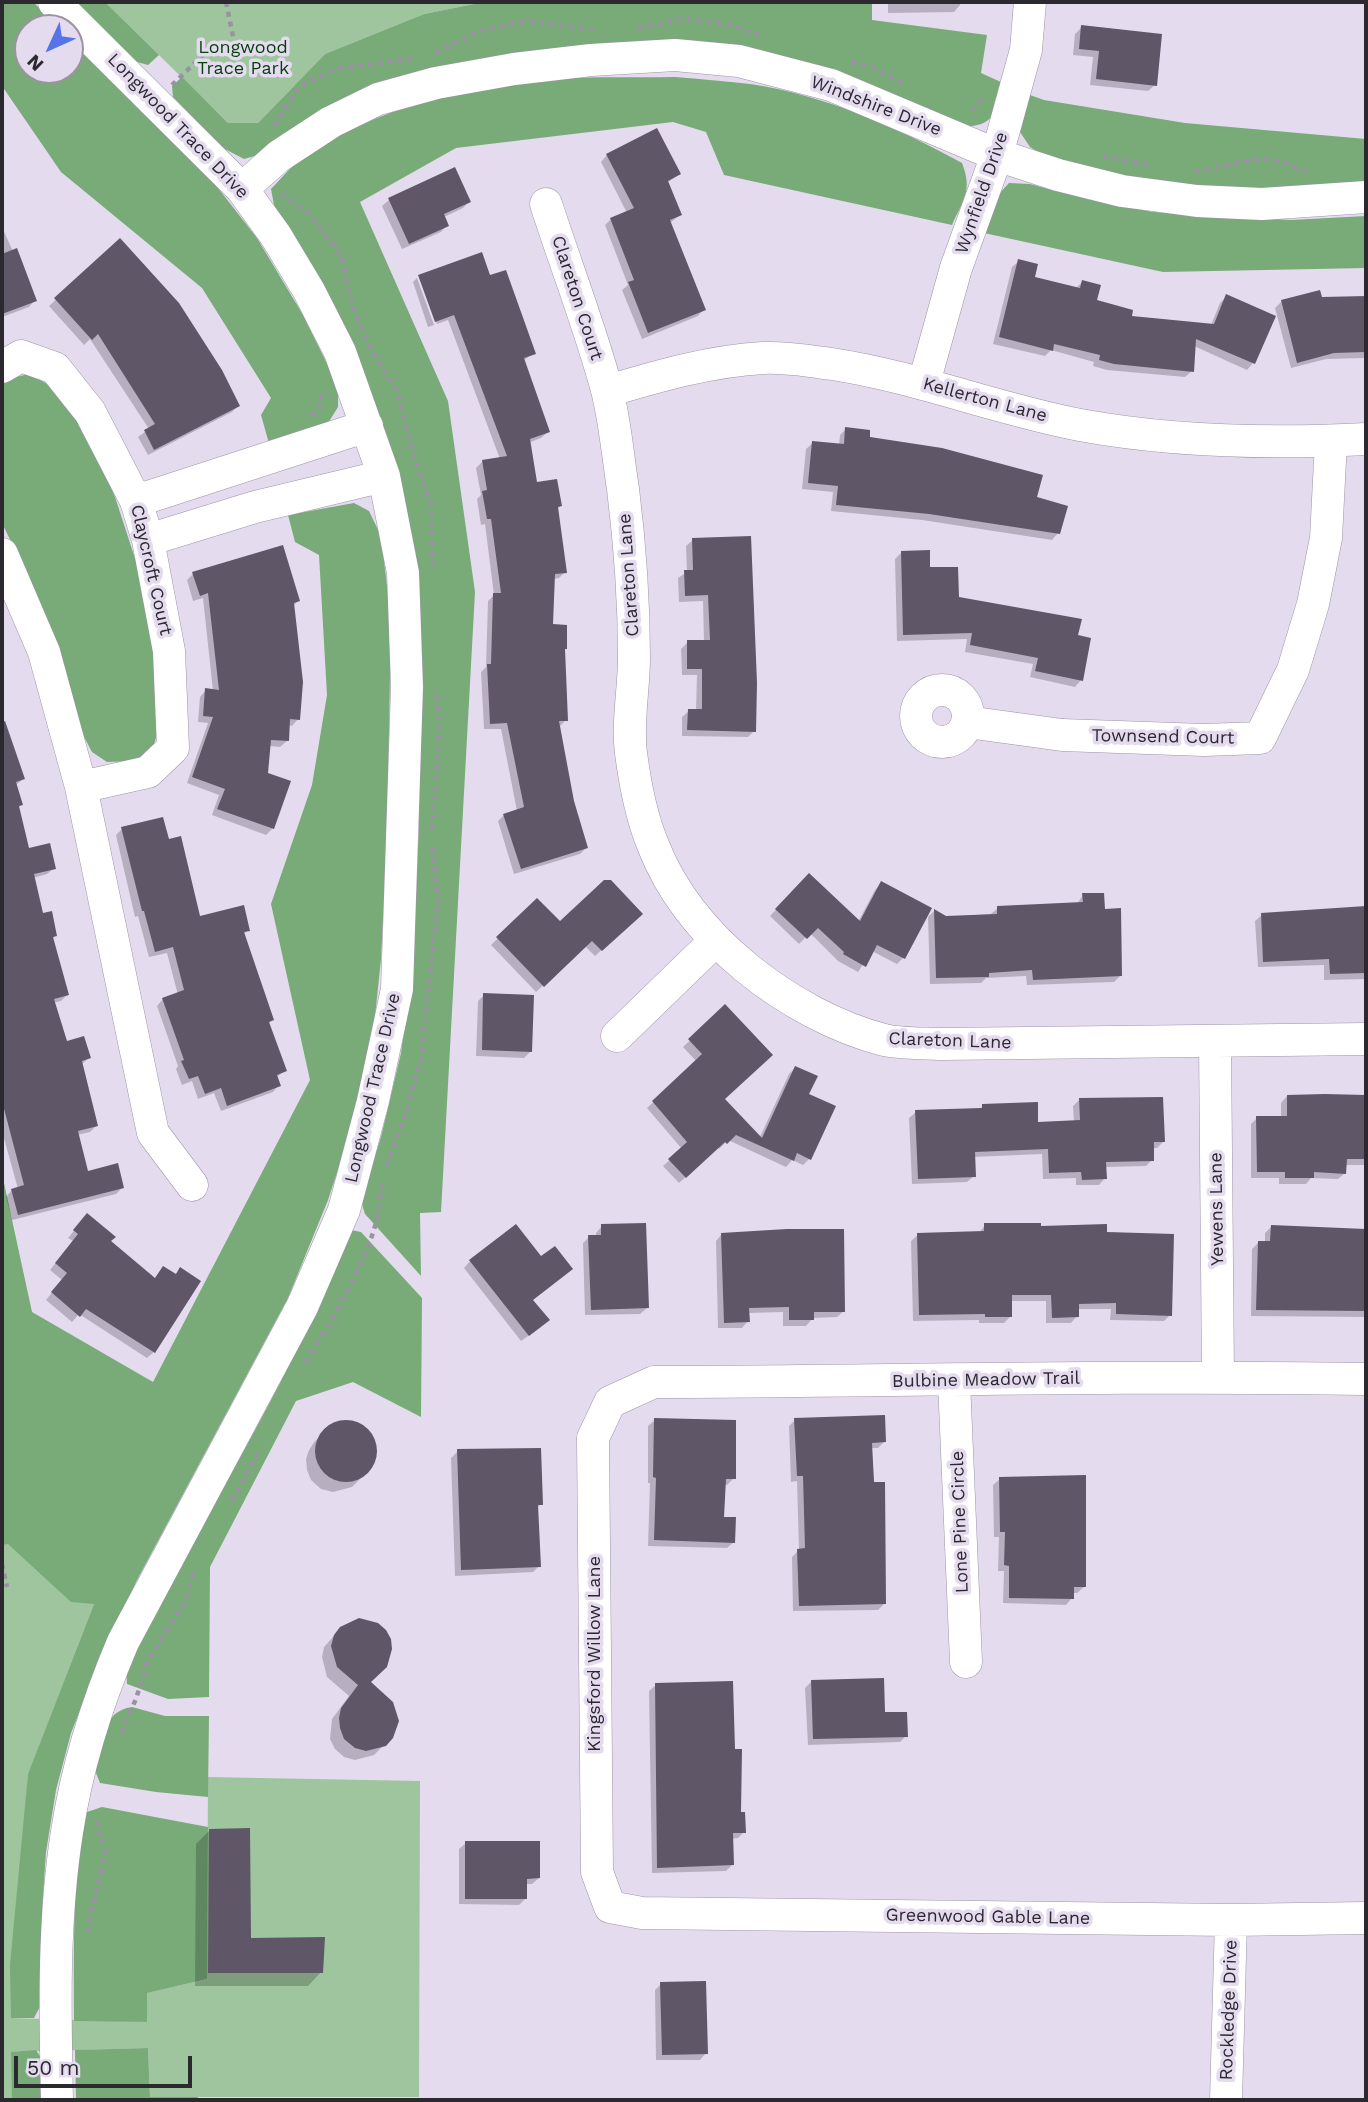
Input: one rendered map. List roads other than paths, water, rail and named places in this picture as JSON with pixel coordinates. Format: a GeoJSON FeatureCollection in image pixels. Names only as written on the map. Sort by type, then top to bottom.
{"type":"FeatureCollection","features":[{"type":"Feature","properties":{"kind":"street","name":"Longwood Trace Drive"},"geometry":{"type":"LineString","coordinates":[[54,2],[250,182],[276,236],[309,291],[340,352],[384,476],[403,573],[407,687],[397,989],[373,1101],[344,1210],[302,1307],[123,1642],[86,1741],[66,1832],[59,1903],[55,2033],[57,2100]]}},
{"type":"Feature","properties":{"kind":"street","name":"Wynfield Drive"},"geometry":{"type":"LineString","coordinates":[[924,383],[956,268],[1000,145],[1026,50],[1030,2]]}},
{"type":"Feature","properties":{"kind":"street","name":"Windshire Drive"},"geometry":{"type":"LineString","coordinates":[[250,182],[279,156],[331,122],[378,99],[436,83],[514,69],[592,60],[675,55],[739,61],[831,85],[1000,145],[1058,175],[1122,191],[1197,201],[1262,204],[1366,197]]}},
{"type":"Feature","properties":{"kind":"street","name":"Clareton Court"},"geometry":{"type":"LineString","coordinates":[[546,204],[607,391]]}},
{"type":"Feature","properties":{"kind":"street","name":"Claycroft Court"},"geometry":{"type":"LineString","coordinates":[[2,367],[21,356],[55,368],[90,412],[136,501],[148,540],[169,651],[173,748],[148,772],[81,787]]}},
{"type":"Feature","properties":{"kind":"street","name":"Kellerton Lane"},"geometry":{"type":"LineString","coordinates":[[607,391],[669,373],[765,358],[866,370],[1079,425],[1147,435],[1219,440],[1366,439]]}},
{"type":"Feature","properties":{"kind":"street","name":"Clareton Lane"},"geometry":{"type":"LineString","coordinates":[[607,391],[631,572],[634,658],[630,750],[640,803],[653,846],[672,881],[716,940],[754,973],[793,1000],[836,1024],[887,1041],[942,1044],[1366,1039]]}},
{"type":"Feature","properties":{"kind":"street"},"geometry":{"type":"LineString","coordinates":[[136,501],[367,426]]}},
{"type":"Feature","properties":{"kind":"street","name":"Townsend Court"},"geometry":{"type":"LineString","coordinates":[[967,722],[1062,735],[1204,740],[1261,738],[1293,670],[1313,604],[1326,538],[1331,441]]}},
{"type":"Feature","properties":{"kind":"street"},"geometry":{"type":"LineString","coordinates":[[242,466],[255,507]]}},
{"type":"Feature","properties":{"kind":"street"},"geometry":{"type":"LineString","coordinates":[[148,540],[255,507],[384,476]]}},
{"type":"Feature","properties":{"kind":"street"},"geometry":{"type":"LineString","coordinates":[[2,554],[44,652],[81,787],[153,1133],[192,1185]]}},
{"type":"Feature","properties":{"kind":"street"},"geometry":{"type":"LineString","coordinates":[[617,1036],[716,940]]}},
{"type":"Feature","properties":{"kind":"street","name":"Yewens Lane"},"geometry":{"type":"LineString","coordinates":[[1215,1042],[1218,1377]]}},
{"type":"Feature","properties":{"kind":"street","name":"Bulbine Meadow Trail"},"geometry":{"type":"LineString","coordinates":[[610,1402],[653,1382],[1366,1378]]}},
{"type":"Feature","properties":{"kind":"street","name":"Lone Pine Circle"},"geometry":{"type":"LineString","coordinates":[[954,1381],[966,1662]]}},
{"type":"Feature","properties":{"kind":"street","name":"Kingsford Willow Lane"},"geometry":{"type":"LineString","coordinates":[[610,1402],[593,1438],[593,1452],[597,1872],[610,1907]]}},
{"type":"Feature","properties":{"kind":"street","name":"Greenwood Gable Lane"},"geometry":{"type":"LineString","coordinates":[[610,1907],[642,1913],[1231,1920],[1366,1918]]}},
{"type":"Feature","properties":{"kind":"street","name":"Rockledge Drive"},"geometry":{"type":"LineString","coordinates":[[1226,2100],[1231,1920]]}},
{"type":"Feature","properties":{"kind":"park label","name":"Longwood Trace Park"},"geometry":{"type":"Point","coordinates":[243,58]}}]}
